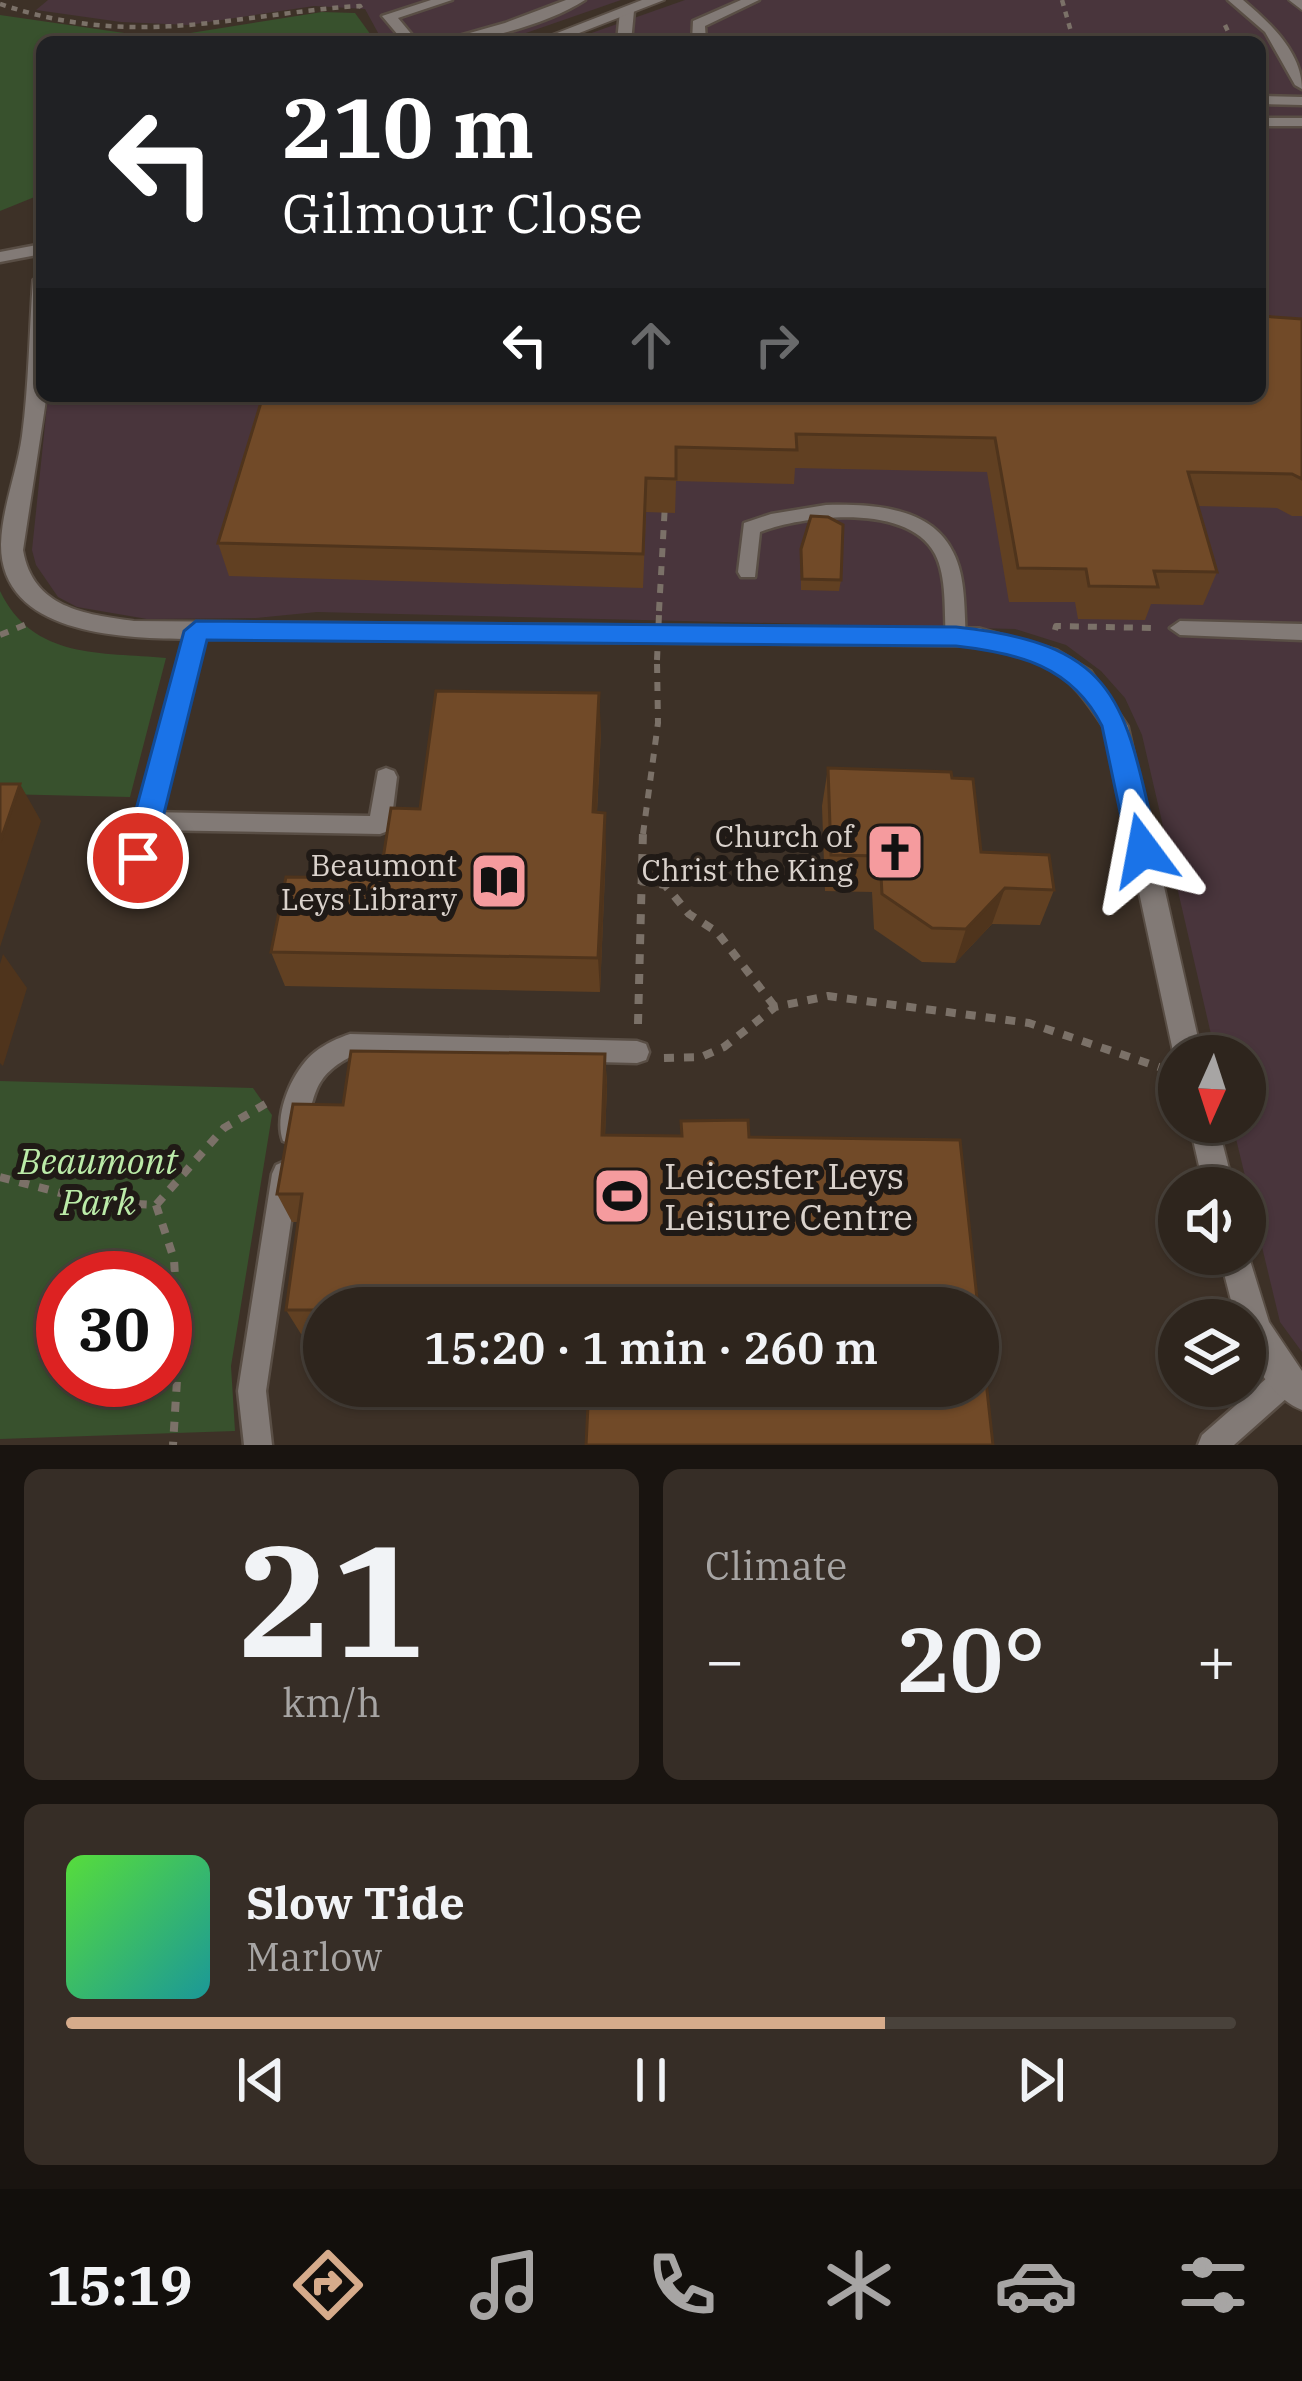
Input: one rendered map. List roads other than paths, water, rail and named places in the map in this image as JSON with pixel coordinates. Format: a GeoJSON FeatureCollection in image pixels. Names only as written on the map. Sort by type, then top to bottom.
{"type":"FeatureCollection","features":[{"type":"Feature","properties":{"kind":"street"},"geometry":{"type":"LineString","coordinates":[[558,36],[656,0]]}},
{"type":"Feature","properties":{"kind":"street"},"geometry":{"type":"LineString","coordinates":[[36,374],[32,437],[12,553],[32,595],[74,619],[134,630],[956,637],[1000,641],[1049,656],[1083,677],[1115,726],[1184,1035]]}},
{"type":"Feature","properties":{"kind":"street"},"geometry":{"type":"LineString","coordinates":[[128,895],[196,631]]}},
{"type":"Feature","properties":{"kind":"street"},"geometry":{"type":"LineString","coordinates":[[1240,1275],[1253,1324],[1294,1387]]}},
{"type":"Feature","properties":{"kind":"lane"},"geometry":{"type":"LineString","coordinates":[[406,36],[389,16],[445,0]]}},
{"type":"Feature","properties":{"kind":"lane"},"geometry":{"type":"LineString","coordinates":[[470,36],[578,0]]}},
{"type":"Feature","properties":{"kind":"lane"},"geometry":{"type":"LineString","coordinates":[[699,36],[698,24],[752,0]]}},
{"type":"Feature","properties":{"kind":"lane"},"geometry":{"type":"LineString","coordinates":[[1235,0],[1270,30],[1302,85]]}},
{"type":"Feature","properties":{"kind":"lane"},"geometry":{"type":"LineString","coordinates":[[625,36],[627,11]]}},
{"type":"Feature","properties":{"kind":"lane"},"geometry":{"type":"LineString","coordinates":[[1266,100],[1302,100]]}},
{"type":"Feature","properties":{"kind":"lane"},"geometry":{"type":"LineString","coordinates":[[1266,122],[1302,122]]}},
{"type":"Feature","properties":{"kind":"lane"},"geometry":{"type":"LineString","coordinates":[[0,257],[36,250]]}},
{"type":"Feature","properties":{"kind":"lane"},"geometry":{"type":"LineString","coordinates":[[748,572],[752,527],[770,518],[840,512],[891,516],[928,530],[944,552],[956,637]]}},
{"type":"Feature","properties":{"kind":"lane"},"geometry":{"type":"LineString","coordinates":[[1180,628],[1302,632]]}},
{"type":"Feature","properties":{"kind":"lane"},"geometry":{"type":"LineString","coordinates":[[147,821],[380,825],[386,777]]}},
{"type":"Feature","properties":{"kind":"lane"},"geometry":{"type":"LineString","coordinates":[[258,1445],[252,1391],[298,1090],[309,1068],[350,1045],[637,1052]]}},
{"type":"Feature","properties":{"kind":"lane"},"geometry":{"type":"LineString","coordinates":[[1213,1445],[1294,1387]]}},
{"type":"Feature","properties":{"kind":"place","name":"Church of Christ the King"},"geometry":{"type":"Point","coordinates":[895,852]}},
{"type":"Feature","properties":{"kind":"place","name":"Beaumont Leys Library"},"geometry":{"type":"Point","coordinates":[499,881]}},
{"type":"Feature","properties":{"kind":"place","name":"Leicester Leys Leisure Centre"},"geometry":{"type":"Point","coordinates":[622,1196]}},
{"type":"Feature","properties":{"kind":"park label","name":"Beaumont Park"},"geometry":{"type":"Point","coordinates":[98,1180]}}]}
